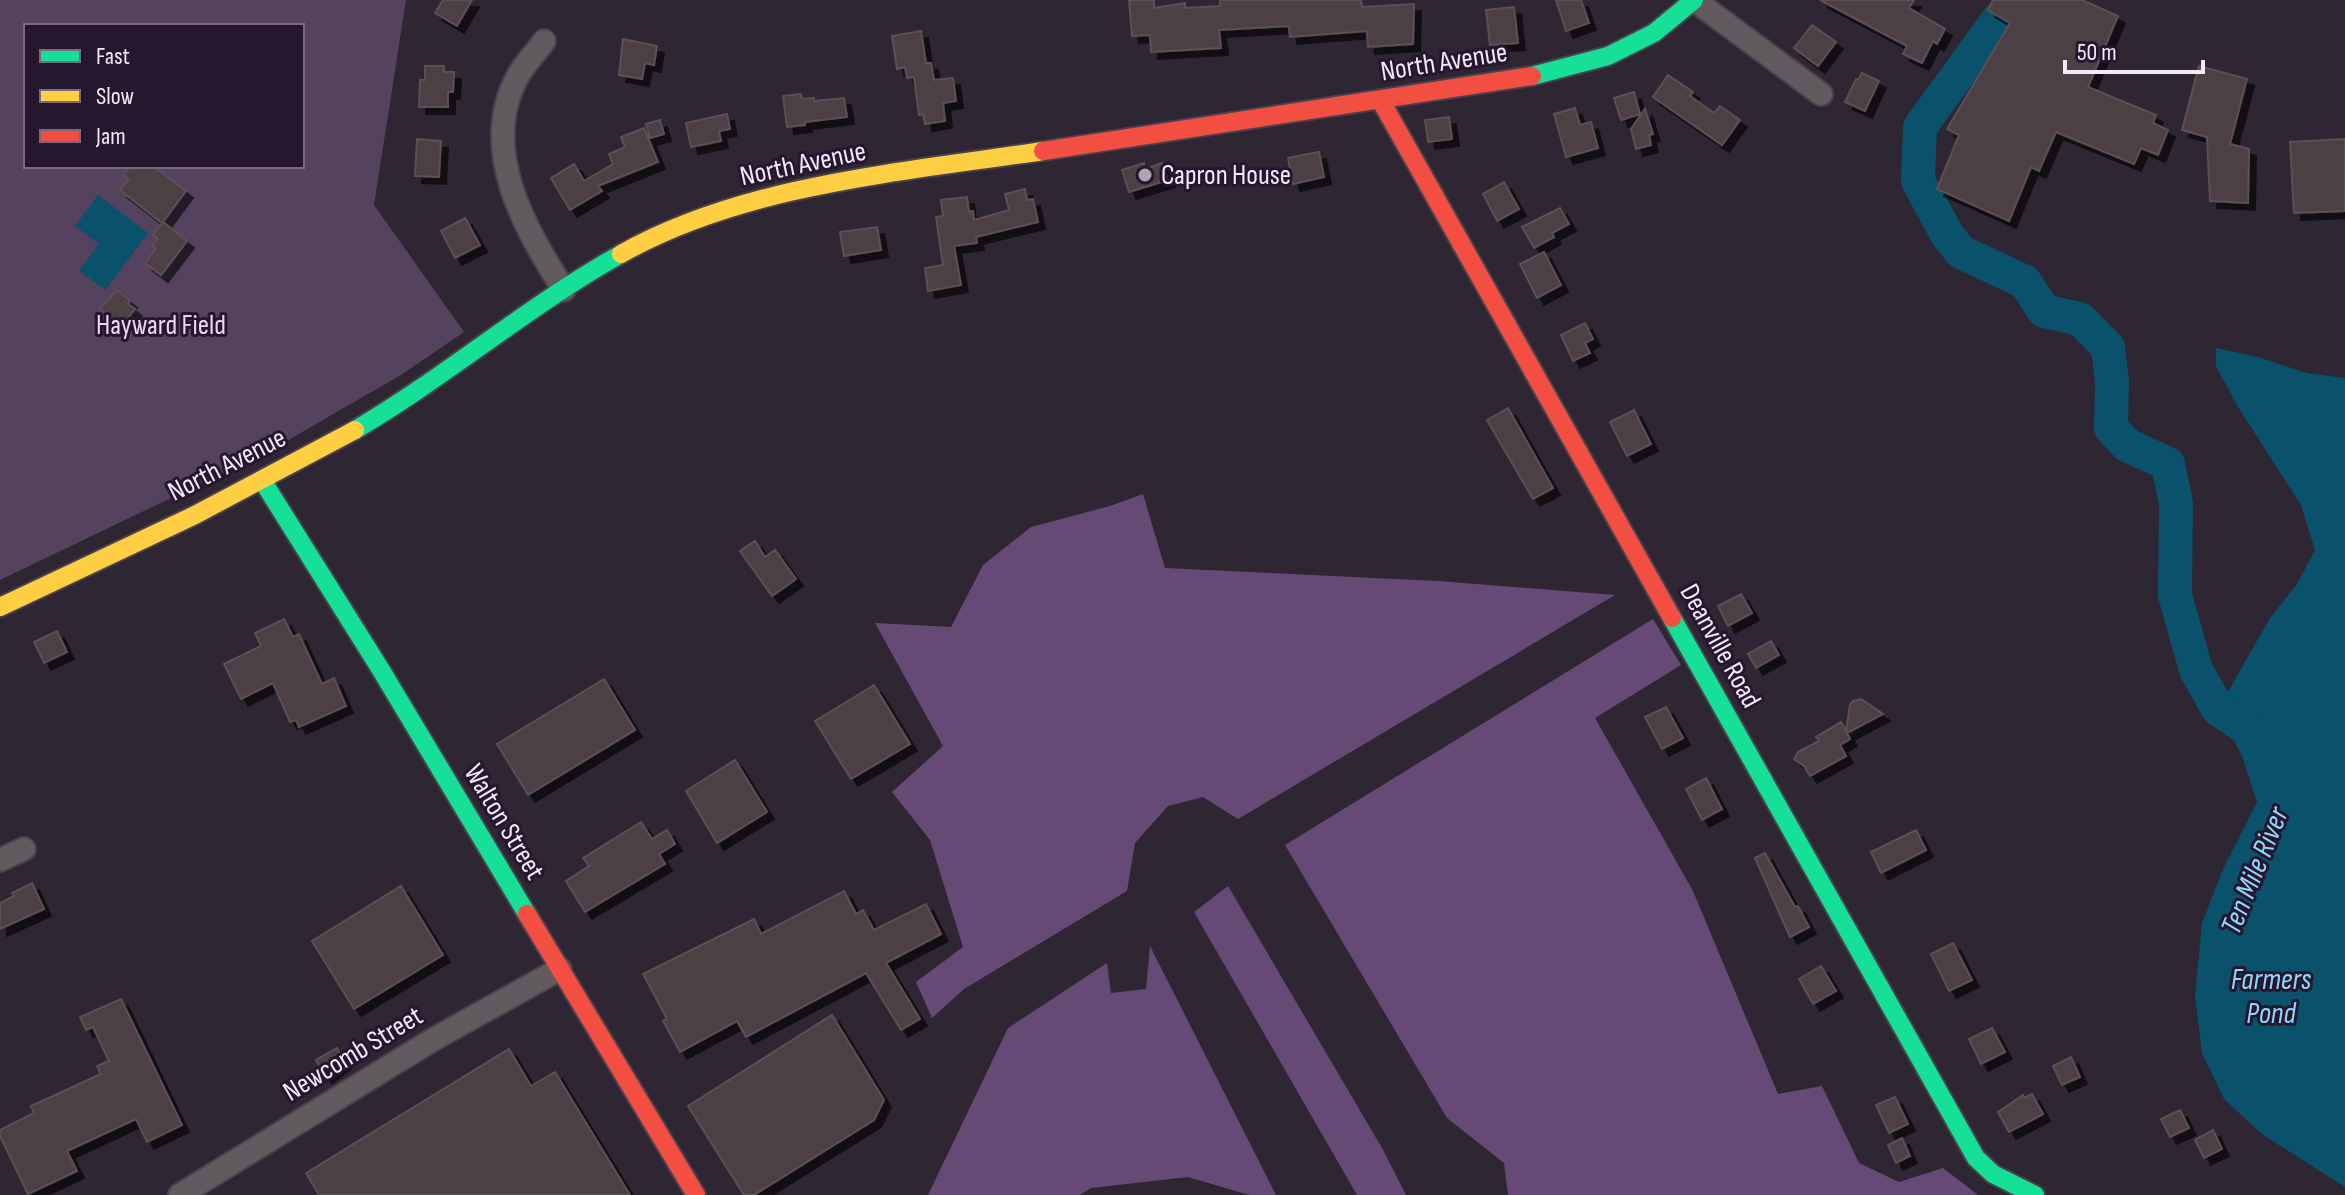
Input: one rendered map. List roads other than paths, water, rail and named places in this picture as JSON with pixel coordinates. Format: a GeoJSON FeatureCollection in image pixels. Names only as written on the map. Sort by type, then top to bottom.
{"type":"FeatureCollection","features":[{"type":"Feature","properties":{"kind":"street"},"geometry":{"type":"LineString","coordinates":[[1694,0],[1821,94]]}},
{"type":"Feature","properties":{"kind":"street","name":"North Avenue"},"geometry":{"type":"LineString","coordinates":[[0,607],[262,480],[384,413],[596,268],[664,233],[732,208],[798,190],[1544,74],[1608,56],[1654,33],[1694,0]]}},
{"type":"Feature","properties":{"kind":"street"},"geometry":{"type":"LineString","coordinates":[[544,41],[518,76],[507,109],[503,154],[513,194],[535,244],[564,290]]}},
{"type":"Feature","properties":{"kind":"street","name":"Deanville Road"},"geometry":{"type":"LineString","coordinates":[[1381,101],[1976,1158],[1993,1174],[2035,1195]]}},
{"type":"Feature","properties":{"kind":"street","name":"Walton Street"},"geometry":{"type":"LineString","coordinates":[[262,480],[381,670],[696,1195]]}},
{"type":"Feature","properties":{"kind":"street"},"geometry":{"type":"LineString","coordinates":[[0,860],[24,849]]}},
{"type":"Feature","properties":{"kind":"street","name":"Newcomb Street"},"geometry":{"type":"LineString","coordinates":[[180,1195],[434,1039],[560,969]]}},
{"type":"Feature","properties":{"kind":"water"},"geometry":{"type":"Polygon","coordinates":[[[98,195],[148,233],[105,290],[79,271],[99,244],[75,226],[98,195]]]}},
{"type":"Feature","properties":{"kind":"water","name":"Farmers Pond"},"geometry":{"type":"Polygon","coordinates":[[[2216,348],[2258,357],[2307,373],[2345,378],[2345,1187],[2263,1135],[2224,1099],[2202,1053],[2195,996],[2202,923],[2223,869],[2257,802],[2242,756],[2218,709],[2270,618],[2297,584],[2315,550],[2301,505],[2238,407],[2216,366],[2216,348]]]}},
{"type":"Feature","properties":{"kind":"waterway","name":"Ten Mile River"},"geometry":{"type":"LineString","coordinates":[[2000,17],[1920,127],[1918,181],[1948,236],[1961,252],[2025,282],[2044,311],[2080,319],[2108,347],[2112,383],[2111,428],[2127,445],[2168,464],[2176,503],[2175,595],[2196,670],[2218,709],[2254,733]]}},
{"type":"Feature","properties":{"kind":"place","name":"Capron House"},"geometry":{"type":"Point","coordinates":[1145,175]}},
{"type":"Feature","properties":{"kind":"park label","name":"Hayward Field"},"geometry":{"type":"Point","coordinates":[161,325]}}]}
